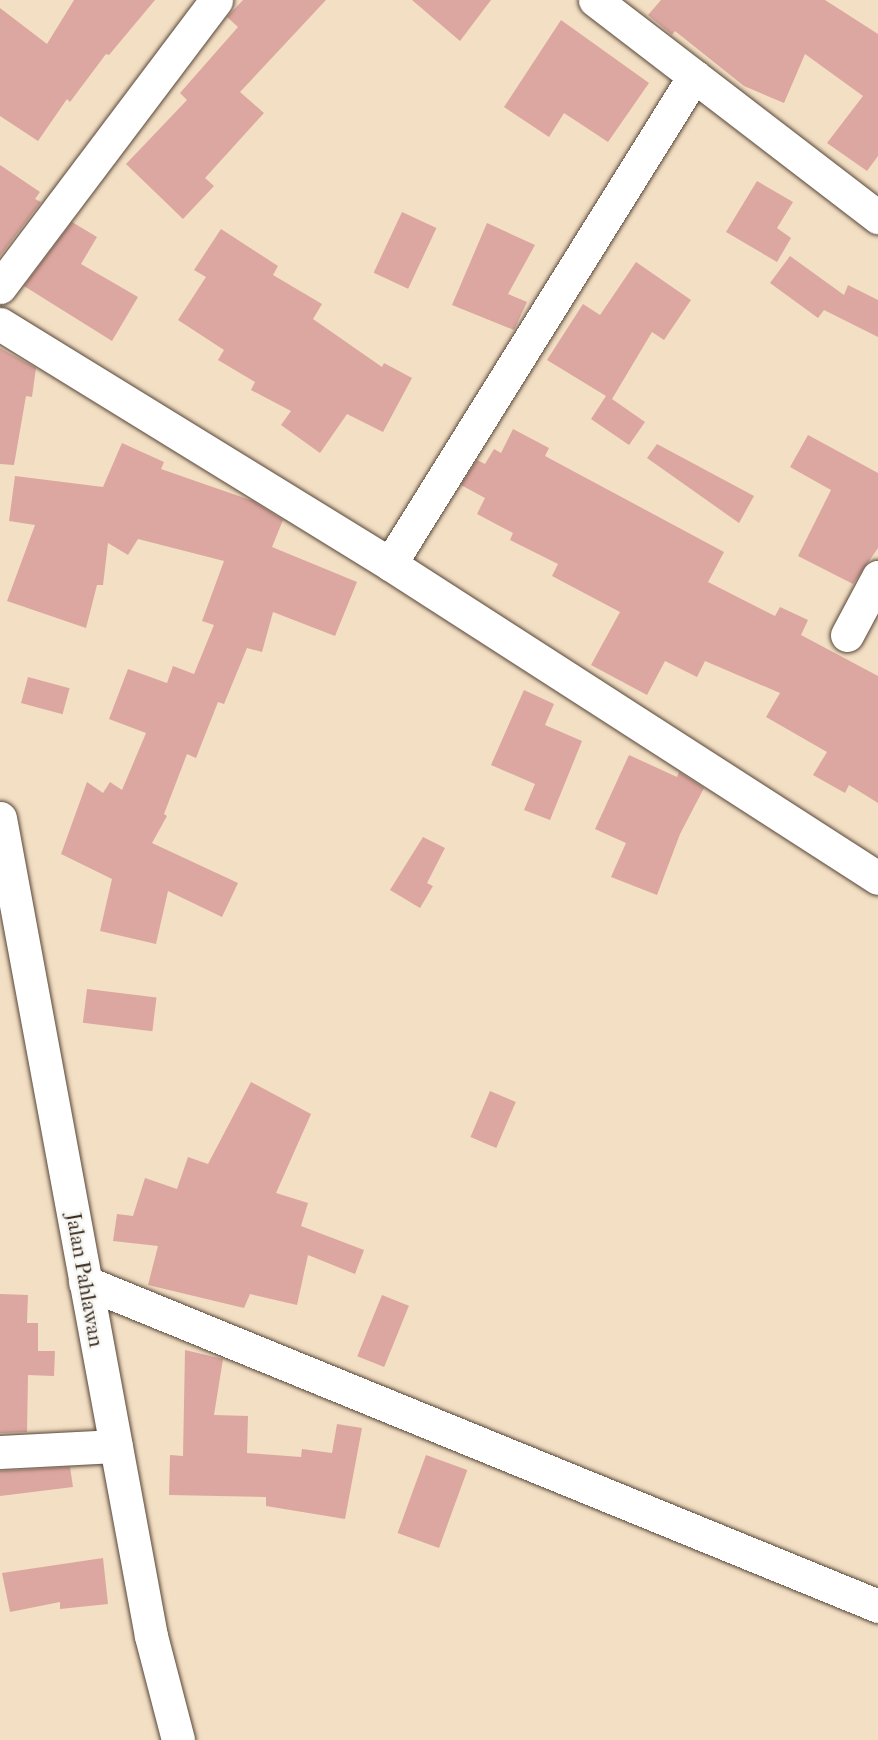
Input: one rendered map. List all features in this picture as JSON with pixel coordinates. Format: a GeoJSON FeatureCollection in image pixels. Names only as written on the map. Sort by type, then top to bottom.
{"type":"FeatureCollection","features":[{"type":"Feature","properties":{"kind":"main road"},"geometry":{"type":"LineString","coordinates":[[0,288],[216,0]]}},
{"type":"Feature","properties":{"kind":"main road"},"geometry":{"type":"LineString","coordinates":[[595,0],[878,217]]}},
{"type":"Feature","properties":{"kind":"main road"},"geometry":{"type":"LineString","coordinates":[[390,564],[694,76]]}},
{"type":"Feature","properties":{"kind":"main road"},"geometry":{"type":"LineString","coordinates":[[0,324],[390,564],[878,878]]}},
{"type":"Feature","properties":{"kind":"main road"},"geometry":{"type":"LineString","coordinates":[[847,635],[878,577]]}},
{"type":"Feature","properties":{"kind":"main road","name":"Jalan Pahlawan"},"geometry":{"type":"LineString","coordinates":[[0,818],[151,1635],[178,1740]]}},
{"type":"Feature","properties":{"kind":"main road"},"geometry":{"type":"LineString","coordinates":[[85,1282],[878,1606]]}},
{"type":"Feature","properties":{"kind":"main road"},"geometry":{"type":"LineString","coordinates":[[0,1452],[116,1446]]}},
{"type":"Feature","properties":{"kind":"building"},"geometry":{"type":"Polygon","coordinates":[[[74,0],[155,0],[109,55],[106,54],[70,102],[67,99],[38,141],[0,116],[0,8],[47,44],[74,0]]]}},
{"type":"Feature","properties":{"kind":"building"},"geometry":{"type":"Polygon","coordinates":[[[243,0],[326,0],[240,92],[264,113],[205,178],[214,186],[183,219],[126,164],[187,100],[180,93],[238,27],[227,17],[243,0]]]}},
{"type":"Feature","properties":{"kind":"building"},"geometry":{"type":"Polygon","coordinates":[[[412,0],[491,0],[460,41],[412,0]]]}},
{"type":"Feature","properties":{"kind":"building"},"geometry":{"type":"Polygon","coordinates":[[[661,0],[825,0],[878,34],[878,156],[867,171],[827,143],[863,96],[805,54],[784,103],[744,86],[675,31],[672,35],[648,15],[661,0]]]}},
{"type":"Feature","properties":{"kind":"building"},"geometry":{"type":"Polygon","coordinates":[[[561,20],[649,83],[608,142],[564,113],[549,137],[504,107],[561,20]]]}},
{"type":"Feature","properties":{"kind":"building"},"geometry":{"type":"Polygon","coordinates":[[[0,165],[40,192],[35,199],[41,202],[0,256],[0,165]]]}},
{"type":"Feature","properties":{"kind":"building"},"geometry":{"type":"Polygon","coordinates":[[[757,181],[793,202],[777,228],[791,238],[777,262],[726,232],[757,181]]]}},
{"type":"Feature","properties":{"kind":"building"},"geometry":{"type":"Polygon","coordinates":[[[402,212],[436,228],[408,289],[374,273],[402,212]]]}},
{"type":"Feature","properties":{"kind":"building"},"geometry":{"type":"Polygon","coordinates":[[[72,222],[97,237],[81,264],[138,297],[112,341],[24,286],[72,222]]]}},
{"type":"Feature","properties":{"kind":"building"},"geometry":{"type":"Polygon","coordinates":[[[487,223],[535,245],[508,294],[527,302],[514,330],[452,305],[487,223]]]}},
{"type":"Feature","properties":{"kind":"building"},"geometry":{"type":"Polygon","coordinates":[[[221,229],[278,266],[273,275],[322,304],[313,319],[382,367],[384,363],[412,378],[383,432],[347,414],[320,453],[281,425],[291,411],[251,390],[255,382],[218,360],[224,350],[178,320],[206,277],[194,270],[221,229]]]}},
{"type":"Feature","properties":{"kind":"building"},"geometry":{"type":"Polygon","coordinates":[[[790,256],[844,295],[848,285],[878,300],[878,337],[824,310],[818,318],[770,283],[790,256]]]}},
{"type":"Feature","properties":{"kind":"building"},"geometry":{"type":"Polygon","coordinates":[[[636,262],[691,300],[664,340],[652,332],[612,399],[645,422],[629,445],[591,419],[606,396],[547,360],[583,304],[600,315],[636,262]]]}},
{"type":"Feature","properties":{"kind":"building"},"geometry":{"type":"Polygon","coordinates":[[[0,348],[36,368],[32,397],[26,396],[14,465],[0,464],[0,348]]]}},
{"type":"Feature","properties":{"kind":"building"},"geometry":{"type":"Polygon","coordinates":[[[513,429],[549,448],[545,456],[724,552],[708,582],[775,616],[780,607],[808,620],[801,635],[878,676],[878,803],[849,785],[845,793],[813,775],[827,752],[766,717],[780,693],[705,661],[697,677],[665,661],[647,695],[591,665],[620,612],[552,576],[558,564],[510,540],[513,533],[477,514],[485,498],[461,485],[477,460],[485,464],[494,449],[501,453],[513,429]]]}},
{"type":"Feature","properties":{"kind":"building"},"geometry":{"type":"Polygon","coordinates":[[[808,435],[878,473],[878,548],[853,584],[798,556],[831,490],[790,467],[808,435]]]}},
{"type":"Feature","properties":{"kind":"building"},"geometry":{"type":"Polygon","coordinates":[[[122,443],[164,462],[161,469],[253,501],[283,520],[272,547],[357,582],[335,636],[273,612],[262,652],[247,648],[224,704],[218,702],[196,758],[187,754],[164,814],[167,816],[152,843],[238,883],[222,917],[168,891],[156,944],[100,931],[112,879],[61,854],[87,782],[103,793],[110,782],[122,790],[146,733],[109,719],[128,669],[167,683],[173,666],[194,674],[214,625],[202,621],[224,561],[138,539],[128,555],[108,543],[103,585],[97,585],[86,628],[7,601],[35,525],[9,521],[15,476],[103,487],[122,443]]]}},
{"type":"Feature","properties":{"kind":"building"},"geometry":{"type":"Polygon","coordinates":[[[657,444],[754,496],[739,523],[647,458],[657,444]]]}},
{"type":"Feature","properties":{"kind":"building"},"geometry":{"type":"Polygon","coordinates":[[[28,677],[70,688],[63,714],[21,703],[28,677]]]}},
{"type":"Feature","properties":{"kind":"building"},"geometry":{"type":"Polygon","coordinates":[[[524,690],[554,704],[545,725],[582,741],[550,820],[524,810],[535,784],[491,765],[524,690]]]}},
{"type":"Feature","properties":{"kind":"building"},"geometry":{"type":"Polygon","coordinates":[[[629,755],[677,777],[679,772],[704,788],[680,834],[657,895],[611,877],[626,843],[595,829],[629,755]]]}},
{"type":"Feature","properties":{"kind":"building"},"geometry":{"type":"Polygon","coordinates":[[[423,837],[445,848],[427,883],[433,886],[420,908],[390,890],[423,837]]]}},
{"type":"Feature","properties":{"kind":"building"},"geometry":{"type":"Polygon","coordinates":[[[87,989],[156,998],[152,1031],[83,1023],[87,989]]]}},
{"type":"Feature","properties":{"kind":"building"},"geometry":{"type":"Polygon","coordinates":[[[251,1082],[311,1114],[276,1193],[308,1203],[301,1226],[364,1250],[355,1274],[308,1255],[297,1305],[250,1294],[244,1308],[148,1285],[158,1246],[113,1241],[117,1214],[133,1216],[145,1178],[177,1189],[188,1157],[208,1164],[251,1082]]]}},
{"type":"Feature","properties":{"kind":"building"},"geometry":{"type":"Polygon","coordinates":[[[490,1091],[516,1102],[496,1148],[470,1137],[490,1091]]]}},
{"type":"Feature","properties":{"kind":"building"},"geometry":{"type":"Polygon","coordinates":[[[0,1294],[28,1295],[27,1323],[38,1323],[38,1351],[55,1351],[54,1376],[28,1375],[27,1432],[0,1433],[0,1294]]]}},
{"type":"Feature","properties":{"kind":"building"},"geometry":{"type":"Polygon","coordinates":[[[382,1295],[409,1306],[384,1367],[357,1356],[382,1295]]]}},
{"type":"Feature","properties":{"kind":"building"},"geometry":{"type":"Polygon","coordinates":[[[185,1350],[223,1359],[214,1415],[248,1416],[247,1453],[301,1457],[302,1449],[332,1453],[337,1424],[362,1428],[345,1519],[266,1506],[266,1497],[169,1495],[170,1455],[183,1456],[185,1350]]]}},
{"type":"Feature","properties":{"kind":"building"},"geometry":{"type":"Polygon","coordinates":[[[426,1455],[467,1470],[439,1548],[398,1533],[426,1455]]]}},
{"type":"Feature","properties":{"kind":"building"},"geometry":{"type":"Polygon","coordinates":[[[70,1467],[73,1487],[0,1496],[0,1471],[70,1467]]]}},
{"type":"Feature","properties":{"kind":"building"},"geometry":{"type":"Polygon","coordinates":[[[103,1558],[108,1604],[60,1609],[60,1602],[10,1612],[2,1573],[103,1558]]]}}]}
